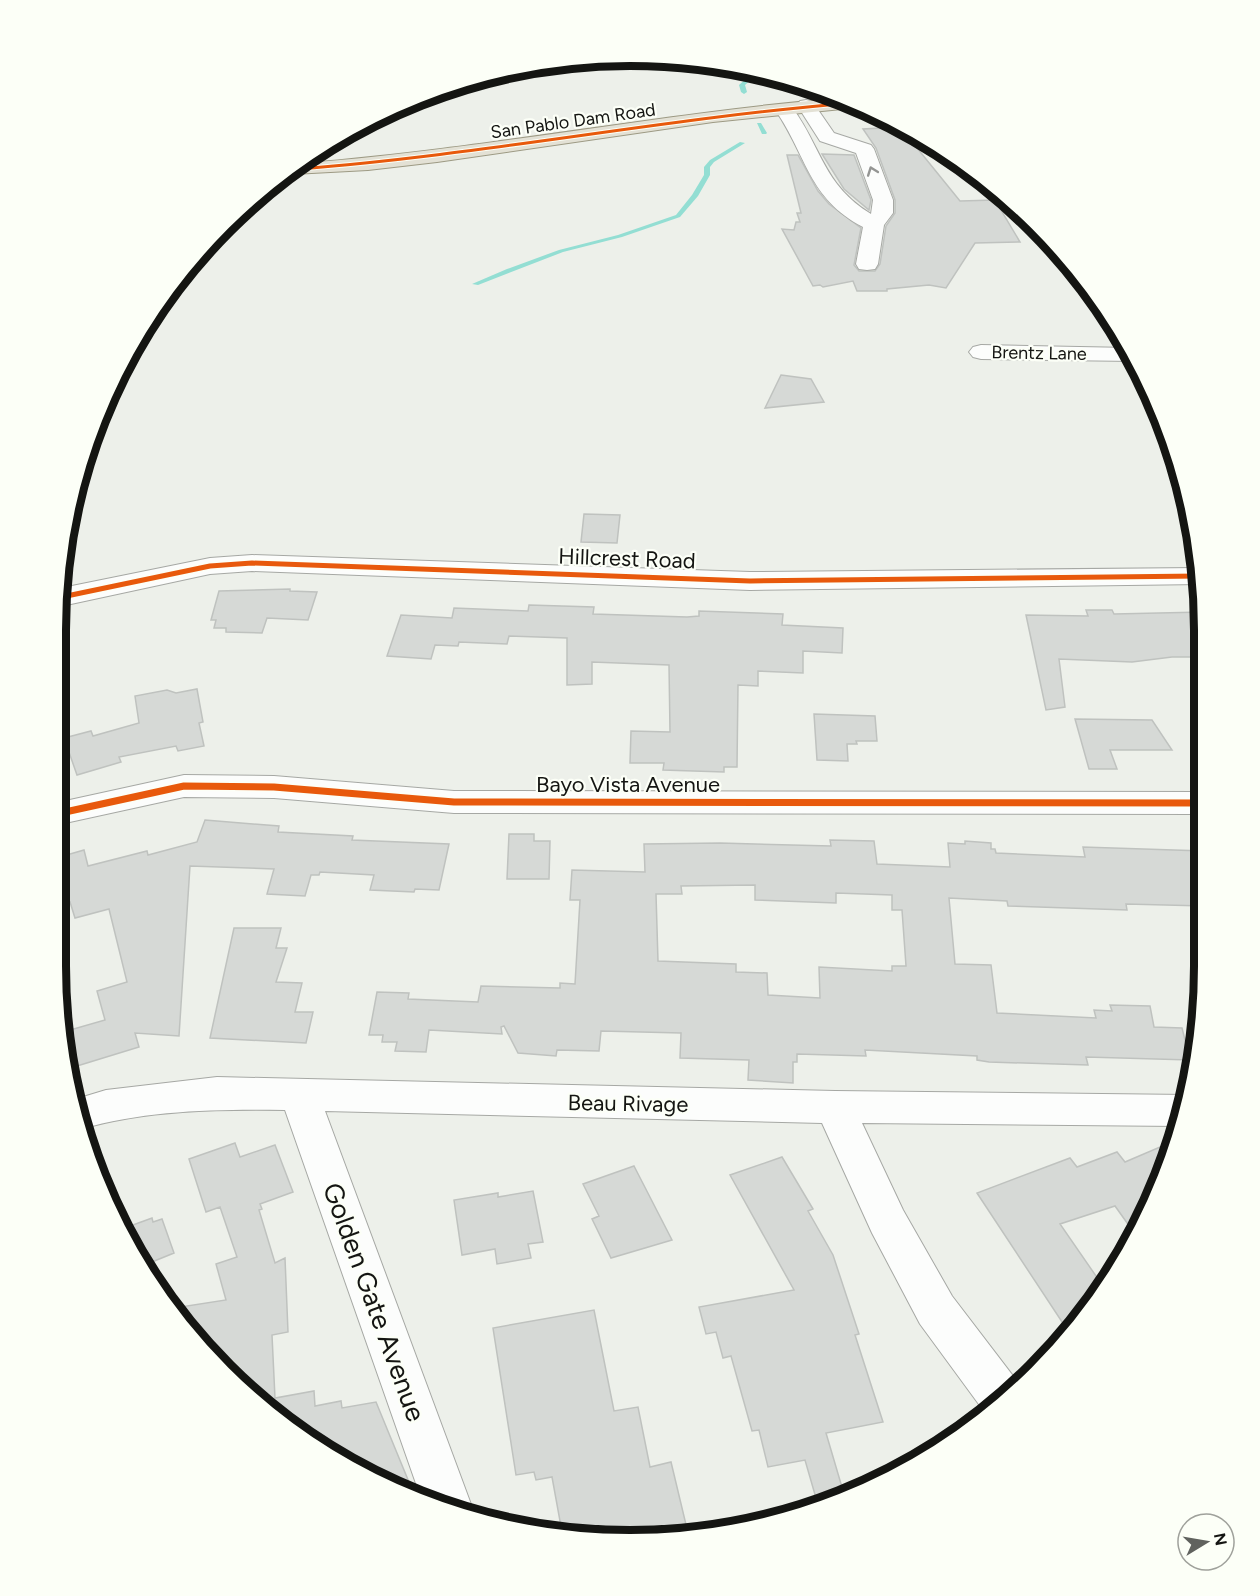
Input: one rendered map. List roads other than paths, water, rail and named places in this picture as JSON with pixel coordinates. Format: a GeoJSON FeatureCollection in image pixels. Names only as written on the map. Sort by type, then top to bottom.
{"type":"FeatureCollection","features":[{"type":"Feature","properties":{"kind":"main road","name":"San Pablo Dam Road"},"geometry":{"type":"LineString","coordinates":[[307,168],[426,157],[782,108],[831,103]]}},
{"type":"Feature","properties":{"kind":"street"},"geometry":{"type":"LineString","coordinates":[[806,105],[827,137],[864,149],[883,200],[884,213],[874,224],[867,264]]}},
{"type":"Feature","properties":{"kind":"street"},"geometry":{"type":"LineString","coordinates":[[782,108],[799,129],[815,169],[832,193],[861,218],[874,224]]}},
{"type":"Feature","properties":{"kind":"street","name":"Brentz Lane"},"geometry":{"type":"LineString","coordinates":[[981,352],[1122,355]]}},
{"type":"Feature","properties":{"kind":"street","name":"Hillcrest Road"},"geometry":{"type":"LineString","coordinates":[[67,596],[210,566],[252,563],[750,581],[1191,576]]}},
{"type":"Feature","properties":{"kind":"street","name":"Bayo Vista Avenue"},"geometry":{"type":"LineString","coordinates":[[66,811],[184,786],[274,787],[454,802],[1194,802]]}},
{"type":"Feature","properties":{"kind":"street","name":"Beau Rivage"},"geometry":{"type":"LineString","coordinates":[[85,1112],[106,1106],[217,1093],[835,1107],[1175,1110]]}},
{"type":"Feature","properties":{"kind":"street","name":"Golden Gate Avenue"},"geometry":{"type":"LineString","coordinates":[[300,1096],[445,1498]]}},
{"type":"Feature","properties":{"kind":"street"},"geometry":{"type":"LineString","coordinates":[[835,1107],[886,1220],[936,1310],[998,1393]]}},
{"type":"Feature","properties":{"kind":"waterway"},"geometry":{"type":"LineString","coordinates":[[744,92],[742,85],[749,79]]}},
{"type":"Feature","properties":{"kind":"waterway"},"geometry":{"type":"LineString","coordinates":[[759,124],[764,133]]}},
{"type":"Feature","properties":{"kind":"waterway"},"geometry":{"type":"LineString","coordinates":[[476,284],[561,251],[620,236],[678,216],[695,196],[707,175],[707,167],[712,161],[742,143]]}}]}
